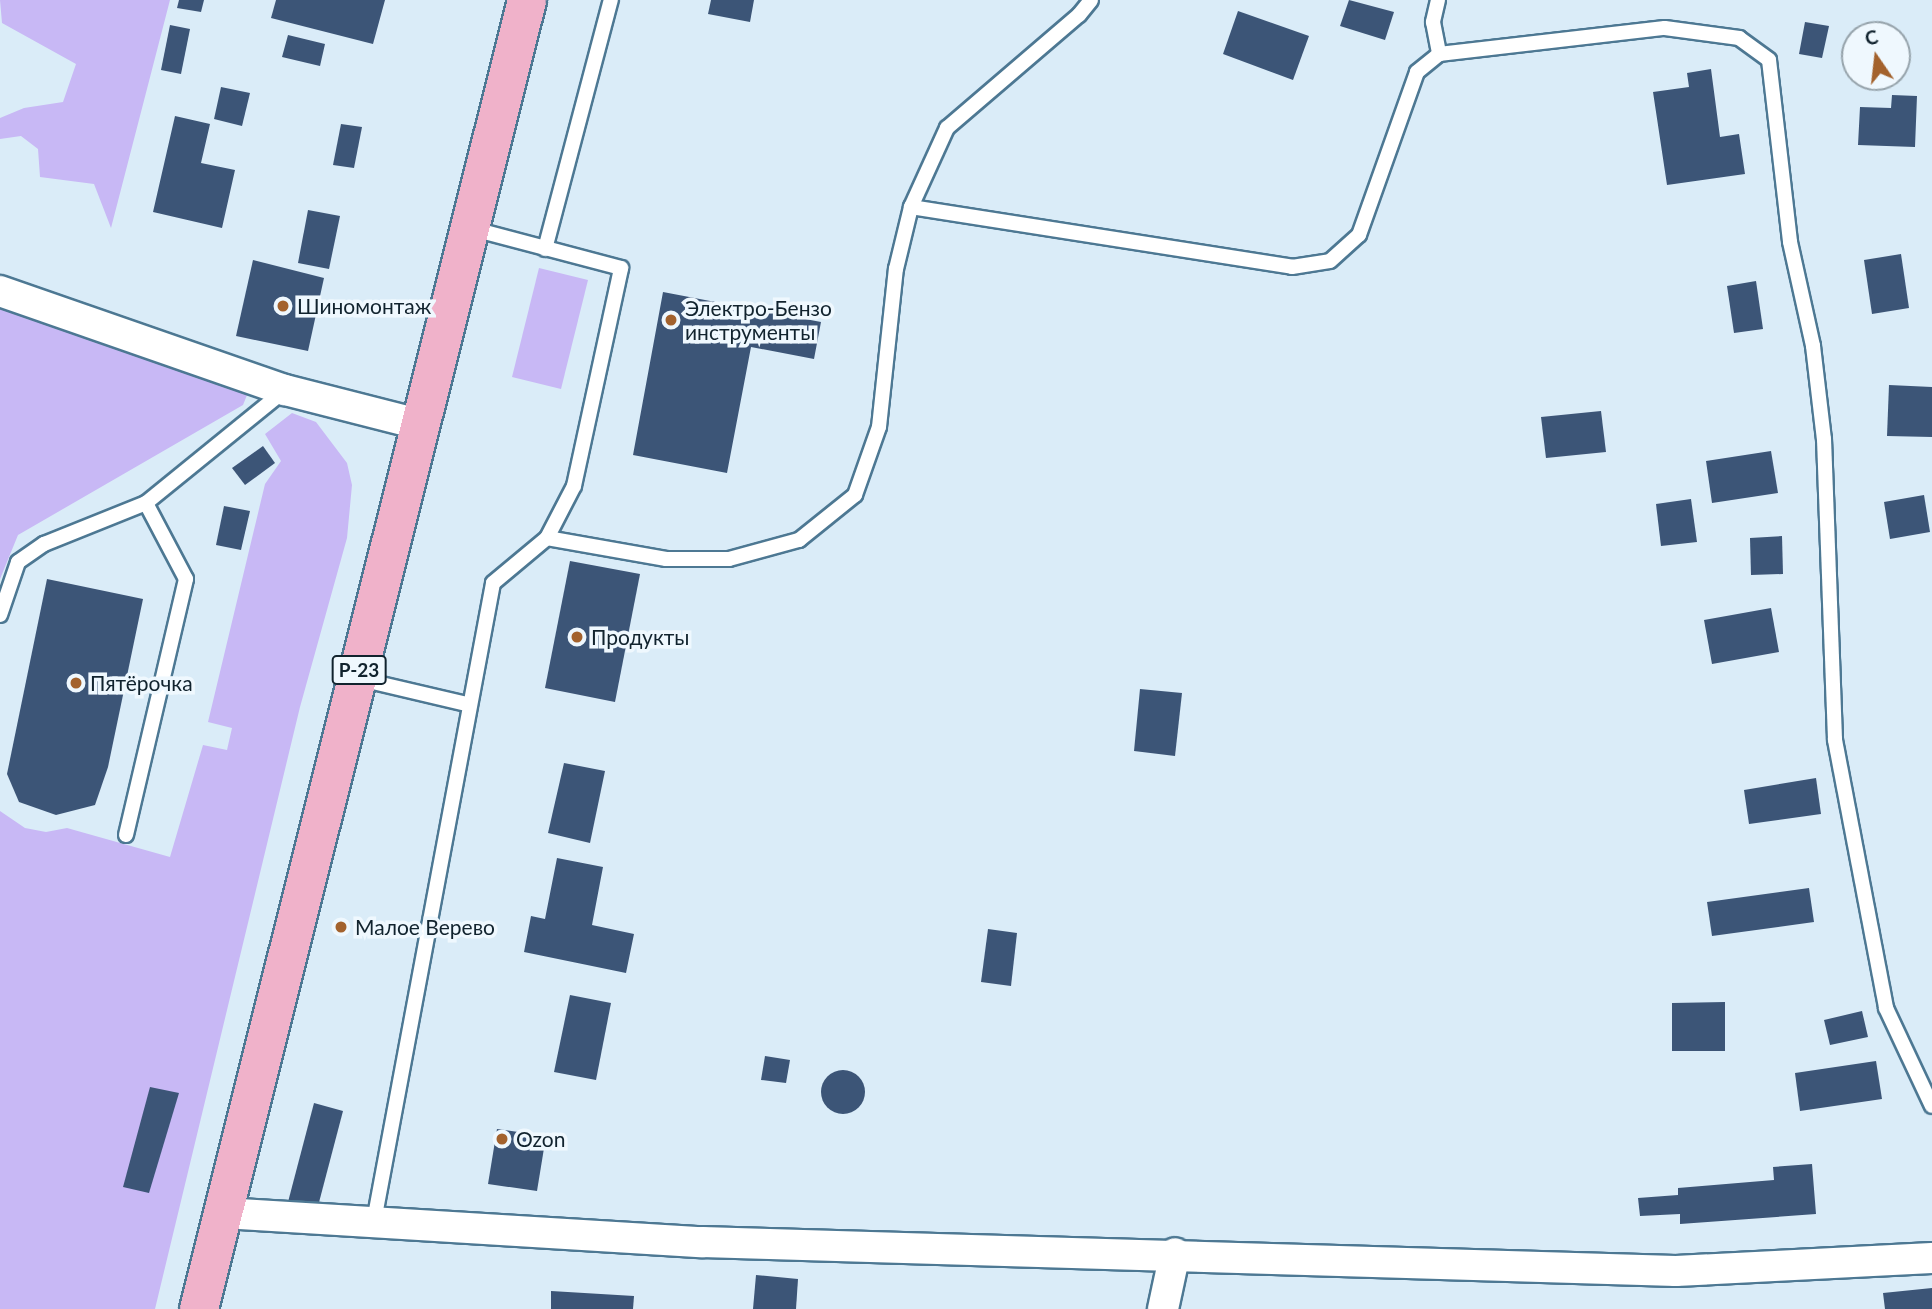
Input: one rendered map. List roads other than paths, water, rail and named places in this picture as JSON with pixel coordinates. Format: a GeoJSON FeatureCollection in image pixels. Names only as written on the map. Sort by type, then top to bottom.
{"type":"FeatureCollection","features":[{"type":"Feature","properties":{"kind":"main road","name":"Р-23"},"geometry":{"type":"LineString","coordinates":[[199,1309],[527,0]]}},
{"type":"Feature","properties":{"kind":"street"},"geometry":{"type":"LineString","coordinates":[[0,291],[285,390],[422,425]]}},
{"type":"Feature","properties":{"kind":"street"},"geometry":{"type":"LineString","coordinates":[[222,1213],[702,1242],[1175,1253],[1676,1271],[1932,1258]]}},
{"type":"Feature","properties":{"kind":"street"},"geometry":{"type":"LineString","coordinates":[[1163,1309],[1175,1253]]}},
{"type":"Feature","properties":{"kind":"lane"},"geometry":{"type":"LineString","coordinates":[[545,248],[611,0]]}},
{"type":"Feature","properties":{"kind":"lane"},"geometry":{"type":"LineString","coordinates":[[547,538],[666,559],[729,559],[799,540],[855,495],[880,427],[896,269],[911,207],[947,128],[1079,15],[1091,0]]}},
{"type":"Feature","properties":{"kind":"lane"},"geometry":{"type":"LineString","coordinates":[[1438,0],[1433,22],[1439,54]]}},
{"type":"Feature","properties":{"kind":"lane"},"geometry":{"type":"LineString","coordinates":[[911,207],[1292,267],[1330,261],[1359,235],[1417,72],[1439,54],[1665,28],[1739,38],[1769,60],[1790,242],[1813,346],[1824,439],[1835,740],[1886,1008],[1932,1105]]}},
{"type":"Feature","properties":{"kind":"lane"},"geometry":{"type":"LineString","coordinates":[[374,1221],[467,704],[493,583],[547,538],[574,486],[621,268],[470,228]]}},
{"type":"Feature","properties":{"kind":"lane"},"geometry":{"type":"LineString","coordinates":[[0,615],[18,562],[44,544],[146,503],[285,390]]}},
{"type":"Feature","properties":{"kind":"lane"},"geometry":{"type":"LineString","coordinates":[[126,835],[186,579],[146,503]]}},
{"type":"Feature","properties":{"kind":"lane"},"geometry":{"type":"LineString","coordinates":[[357,678],[467,704]]}},
{"type":"Feature","properties":{"kind":"place","name":"Шиномонтаж"},"geometry":{"type":"Point","coordinates":[283,306]}},
{"type":"Feature","properties":{"kind":"place","name":"Электро-Бензо инструменты"},"geometry":{"type":"Point","coordinates":[671,320]}},
{"type":"Feature","properties":{"kind":"place","name":"Продукты"},"geometry":{"type":"Point","coordinates":[577,637]}},
{"type":"Feature","properties":{"kind":"place","name":"Пятёрочка"},"geometry":{"type":"Point","coordinates":[76,683]}},
{"type":"Feature","properties":{"kind":"place","name":"Малое Верево"},"geometry":{"type":"Point","coordinates":[341,927]}},
{"type":"Feature","properties":{"kind":"place","name":"Ozon"},"geometry":{"type":"Point","coordinates":[502,1139]}}]}
